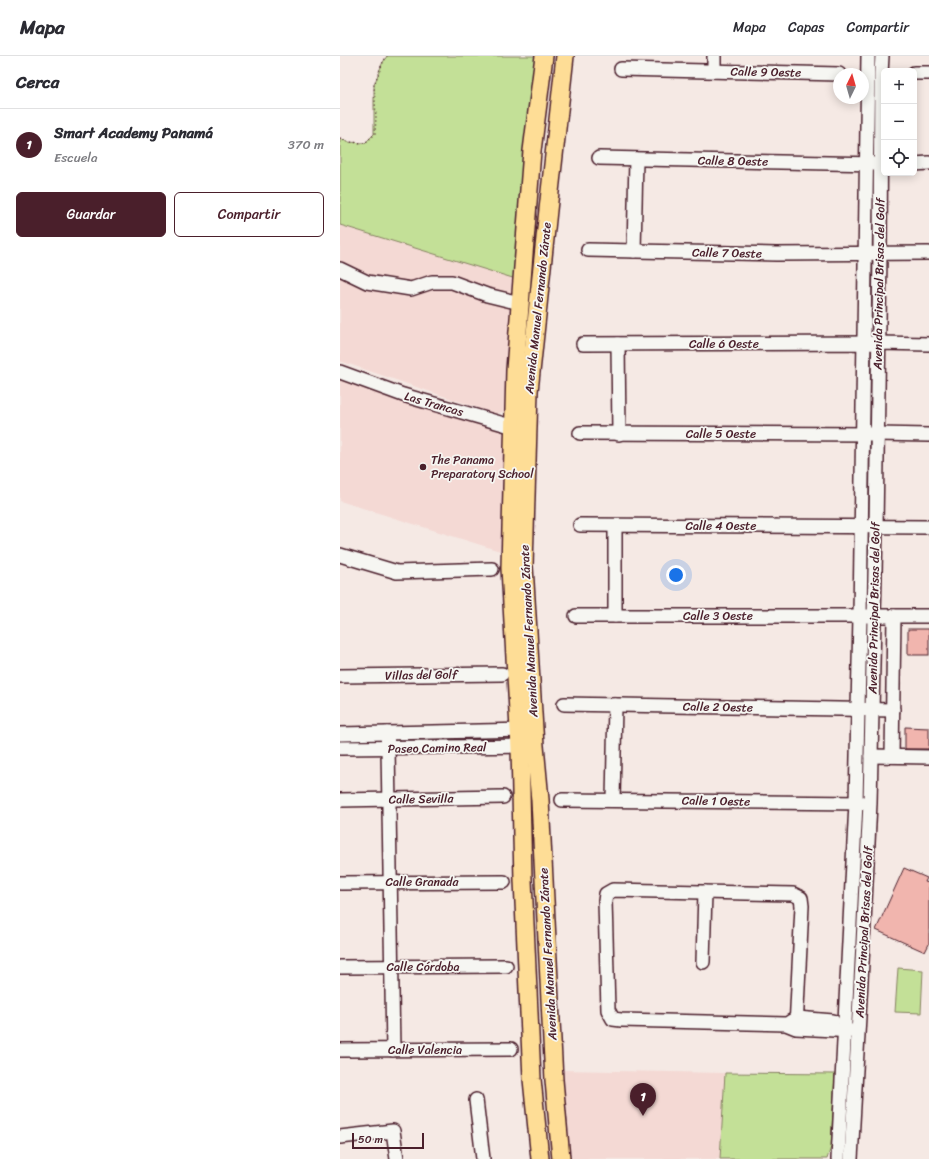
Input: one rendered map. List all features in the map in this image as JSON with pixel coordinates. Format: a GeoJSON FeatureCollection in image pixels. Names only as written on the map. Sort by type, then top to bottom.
{"type":"FeatureCollection","features":[{"type":"Feature","properties":{"kind":"main road","name":"Avenida Manuel Fernando Zárate"},"geometry":{"type":"LineString","coordinates":[[521,427],[515,370],[532,151],[544,56]]}},
{"type":"Feature","properties":{"kind":"main road","name":"Avenida Manuel Fernando Zárate"},"geometry":{"type":"LineString","coordinates":[[561,1159],[554,1080],[540,800],[527,738],[510,568],[521,427],[529,391],[565,56]]}},
{"type":"Feature","properties":{"kind":"main road","name":"Avenida Manuel Fernando Zárate"},"geometry":{"type":"LineString","coordinates":[[527,738],[523,880],[531,1063],[540,1159]]}},
{"type":"Feature","properties":{"kind":"street"},"geometry":{"type":"LineString","coordinates":[[714,56],[714,71]]}},
{"type":"Feature","properties":{"kind":"street","name":"Avenida Principal Brisas del Golf"},"geometry":{"type":"LineString","coordinates":[[866,68],[868,56]]}},
{"type":"Feature","properties":{"kind":"street","name":"Avenida Principal Brisas del Golf"},"geometry":{"type":"LineString","coordinates":[[882,56],[882,68]]}},
{"type":"Feature","properties":{"kind":"street","name":"Calle 9 Oeste"},"geometry":{"type":"LineString","coordinates":[[621,69],[833,74]]}},
{"type":"Feature","properties":{"kind":"street"},"geometry":{"type":"LineString","coordinates":[[917,73],[929,73]]}},
{"type":"Feature","properties":{"kind":"street"},"geometry":{"type":"LineString","coordinates":[[869,75],[881,74]]}},
{"type":"Feature","properties":{"kind":"street","name":"Avenida Principal Brisas del Golf"},"geometry":{"type":"LineString","coordinates":[[838,1159],[856,803],[865,344],[867,164],[866,104]]}},
{"type":"Feature","properties":{"kind":"street","name":"Avenida Principal Brisas del Golf"},"geometry":{"type":"LineString","coordinates":[[882,104],[882,140]]}},
{"type":"Feature","properties":{"kind":"street","name":"Calle 8 Oeste"},"geometry":{"type":"LineString","coordinates":[[599,158],[881,164]]}},
{"type":"Feature","properties":{"kind":"street"},"geometry":{"type":"LineString","coordinates":[[634,251],[636,159]]}},
{"type":"Feature","properties":{"kind":"street"},"geometry":{"type":"LineString","coordinates":[[917,164],[929,164]]}},
{"type":"Feature","properties":{"kind":"street","name":"Avenida Principal Brisas del Golf"},"geometry":{"type":"LineString","coordinates":[[851,1159],[870,803],[882,176]]}},
{"type":"Feature","properties":{"kind":"street","name":"Calle 7 Oeste"},"geometry":{"type":"LineString","coordinates":[[588,250],[776,254],[929,253]]}},
{"type":"Feature","properties":{"kind":"street"},"geometry":{"type":"LineString","coordinates":[[340,269],[367,282],[411,289],[432,282],[452,282],[487,295],[520,303]]}},
{"type":"Feature","properties":{"kind":"street","name":"Calle 6 Oeste"},"geometry":{"type":"LineString","coordinates":[[583,344],[929,344]]}},
{"type":"Feature","properties":{"kind":"street"},"geometry":{"type":"LineString","coordinates":[[618,344],[618,434]]}},
{"type":"Feature","properties":{"kind":"street","name":"Las Trancas"},"geometry":{"type":"LineString","coordinates":[[340,372],[403,395],[521,427]]}},
{"type":"Feature","properties":{"kind":"street","name":"Calle 5 Oeste"},"geometry":{"type":"LineString","coordinates":[[580,433],[929,435]]}},
{"type":"Feature","properties":{"kind":"street","name":"Calle 4 Oeste"},"geometry":{"type":"LineString","coordinates":[[580,525],[929,527]]}},
{"type":"Feature","properties":{"kind":"street"},"geometry":{"type":"LineString","coordinates":[[615,526],[615,616]]}},
{"type":"Feature","properties":{"kind":"street"},"geometry":{"type":"LineString","coordinates":[[340,555],[397,572],[492,569]]}},
{"type":"Feature","properties":{"kind":"street","name":"Calle 3 Oeste"},"geometry":{"type":"LineString","coordinates":[[576,616],[929,616]]}},
{"type":"Feature","properties":{"kind":"street"},"geometry":{"type":"LineString","coordinates":[[892,756],[894,616]]}},
{"type":"Feature","properties":{"kind":"street","name":"Villas del Golf"},"geometry":{"type":"LineString","coordinates":[[340,676],[502,674]]}},
{"type":"Feature","properties":{"kind":"street","name":"Calle 2 Oeste"},"geometry":{"type":"LineString","coordinates":[[564,704],[893,710]]}},
{"type":"Feature","properties":{"kind":"street"},"geometry":{"type":"LineString","coordinates":[[613,800],[615,705]]}},
{"type":"Feature","properties":{"kind":"street"},"geometry":{"type":"LineString","coordinates":[[387,733],[393,1050]]}},
{"type":"Feature","properties":{"kind":"street","name":"Paseo Camino Real"},"geometry":{"type":"LineString","coordinates":[[340,734],[387,733],[527,738]]}},
{"type":"Feature","properties":{"kind":"street","name":"Paseo Camino Real"},"geometry":{"type":"LineString","coordinates":[[340,748],[388,748],[527,738]]}},
{"type":"Feature","properties":{"kind":"street"},"geometry":{"type":"LineString","coordinates":[[871,756],[929,757]]}},
{"type":"Feature","properties":{"kind":"street","name":"Calle Sevilla"},"geometry":{"type":"LineString","coordinates":[[340,800],[503,797]]}},
{"type":"Feature","properties":{"kind":"street","name":"Calle 1 Oeste"},"geometry":{"type":"LineString","coordinates":[[562,800],[870,803]]}},
{"type":"Feature","properties":{"kind":"street","name":"Calle Granada"},"geometry":{"type":"LineString","coordinates":[[340,883],[504,882]]}},
{"type":"Feature","properties":{"kind":"street"},"geometry":{"type":"LineString","coordinates":[[793,1023],[802,906],[801,898],[793,894],[612,890],[606,894],[608,1010],[613,1018],[621,1020],[793,1023],[859,1027]]}},
{"type":"Feature","properties":{"kind":"street"},"geometry":{"type":"LineString","coordinates":[[703,962],[705,892]]}},
{"type":"Feature","properties":{"kind":"street","name":"Calle Córdoba"},"geometry":{"type":"LineString","coordinates":[[340,967],[506,966]]}},
{"type":"Feature","properties":{"kind":"street","name":"Calle Valencia"},"geometry":{"type":"LineString","coordinates":[[340,1050],[511,1049]]}},
{"type":"Feature","properties":{"kind":"street"},"geometry":{"type":"LineString","coordinates":[[476,1100],[484,1159]]}},
{"type":"Feature","properties":{"kind":"street"},"geometry":{"type":"LineString","coordinates":[[340,1137],[393,1130],[397,1159]]}},
{"type":"Feature","properties":{"kind":"path"},"geometry":{"type":"LineString","coordinates":[[340,138],[347,142],[365,143],[374,134],[376,117],[374,85],[382,64],[387,56]]}},
{"type":"Feature","properties":{"kind":"shaded area"},"geometry":{"type":"Polygon","coordinates":[[[340,225],[516,279],[508,410],[496,414],[340,361],[340,225]]]}},
{"type":"Feature","properties":{"kind":"shaded area","name":"The Panama Preparatory School"},"geometry":{"type":"Polygon","coordinates":[[[340,379],[507,433],[504,528],[500,551],[340,501],[340,379]]]}},
{"type":"Feature","properties":{"kind":"shaded area"},"geometry":{"type":"Polygon","coordinates":[[[559,1070],[725,1073],[720,1159],[568,1159],[559,1070]]]}},
{"type":"Feature","properties":{"kind":"green space"},"geometry":{"type":"Polygon","coordinates":[[[387,56],[544,56],[516,279],[340,225],[340,138],[347,142],[365,143],[374,134],[374,85],[382,64],[387,56]]]}},
{"type":"Feature","properties":{"kind":"green space"},"geometry":{"type":"Polygon","coordinates":[[[898,968],[923,970],[921,1013],[895,1012],[898,968]]]}},
{"type":"Feature","properties":{"kind":"green space"},"geometry":{"type":"Polygon","coordinates":[[[725,1073],[835,1074],[831,1147],[827,1159],[720,1159],[725,1073]]]}},
{"type":"Feature","properties":{"kind":"building"},"geometry":{"type":"Polygon","coordinates":[[[908,629],[929,629],[929,655],[908,655],[908,629]]]}},
{"type":"Feature","properties":{"kind":"building"},"geometry":{"type":"Polygon","coordinates":[[[905,727],[929,728],[929,749],[905,749],[905,727]]]}},
{"type":"Feature","properties":{"kind":"building"},"geometry":{"type":"Polygon","coordinates":[[[904,868],[927,878],[925,882],[929,883],[929,944],[925,952],[876,930],[904,868]]]}},
{"type":"Feature","properties":{"kind":"place","name":"The Panama Preparatory School"},"geometry":{"type":"Point","coordinates":[423,467]}},
{"type":"Feature","properties":{"kind":"place","name":"Smart Academy Panamá"},"geometry":{"type":"Point","coordinates":[643,1116]}}]}
